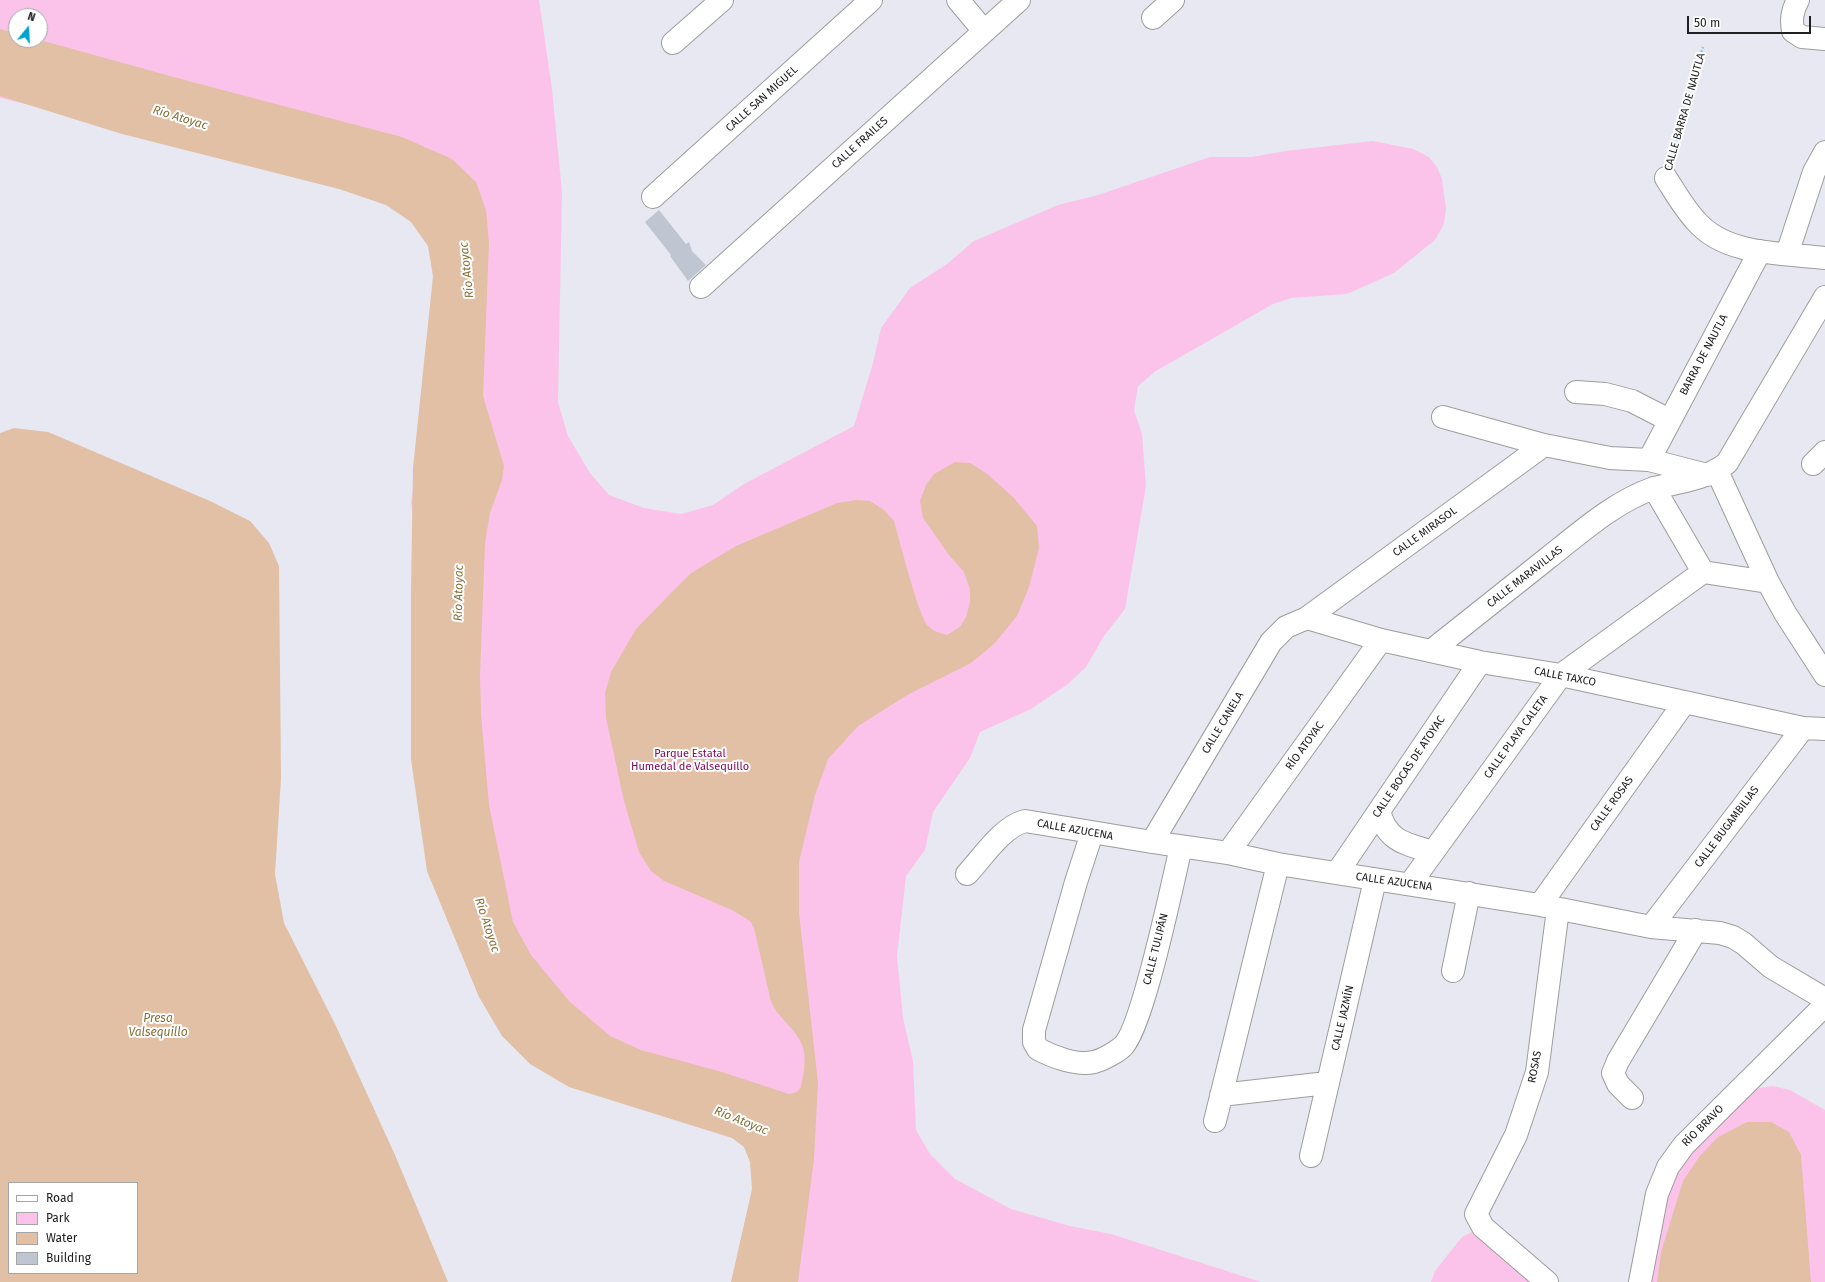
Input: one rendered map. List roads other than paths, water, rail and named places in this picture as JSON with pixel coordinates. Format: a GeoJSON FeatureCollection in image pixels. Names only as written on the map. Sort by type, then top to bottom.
{"type":"FeatureCollection","features":[{"type":"Feature","properties":{"kind":"street","name":"CALLE SAN MIGUEL"},"geometry":{"type":"LineString","coordinates":[[653,197],[871,0]]}},
{"type":"Feature","properties":{"kind":"street"},"geometry":{"type":"LineString","coordinates":[[958,0],[984,31]]}},
{"type":"Feature","properties":{"kind":"street","name":"CALLE FRAILES"},"geometry":{"type":"LineString","coordinates":[[701,287],[1019,0]]}},
{"type":"Feature","properties":{"kind":"street"},"geometry":{"type":"LineString","coordinates":[[1153,18],[1173,0]]}},
{"type":"Feature","properties":{"kind":"street"},"geometry":{"type":"LineString","coordinates":[[1798,0],[1793,9],[1791,20],[1793,32],[1802,37],[1825,39]]}},
{"type":"Feature","properties":{"kind":"street"},"geometry":{"type":"LineString","coordinates":[[673,43],[714,3]]}},
{"type":"Feature","properties":{"kind":"street"},"geometry":{"type":"LineString","coordinates":[[1786,254],[1814,172],[1825,152]]}},
{"type":"Feature","properties":{"kind":"street","name":"CALLE BARRA DE NAUTLA"},"geometry":{"type":"LineString","coordinates":[[1666,178],[1696,222],[1712,234],[1730,244],[1760,251],[1825,258]]}},
{"type":"Feature","properties":{"kind":"street","name":"BARRA DE NAUTLA"},"geometry":{"type":"LineString","coordinates":[[1649,460],[1760,251]]}},
{"type":"Feature","properties":{"kind":"street"},"geometry":{"type":"LineString","coordinates":[[1443,417],[1544,445],[1610,458],[1649,460],[1712,472],[1727,463],[1825,297]]}},
{"type":"Feature","properties":{"kind":"street"},"geometry":{"type":"LineString","coordinates":[[1576,392],[1605,394],[1632,401],[1669,420]]}},
{"type":"Feature","properties":{"kind":"street","name":"CALLE MIRASOL"},"geometry":{"type":"LineString","coordinates":[[1306,618],[1544,445]]}},
{"type":"Feature","properties":{"kind":"street"},"geometry":{"type":"LineString","coordinates":[[1712,472],[1785,613],[1825,675]]}},
{"type":"Feature","properties":{"kind":"street","name":"CALLE MARAVILLAS"},"geometry":{"type":"LineString","coordinates":[[1431,651],[1588,526],[1620,504],[1637,494],[1654,488],[1712,472]]}},
{"type":"Feature","properties":{"kind":"street"},"geometry":{"type":"LineString","coordinates":[[1654,488],[1703,572],[1768,582]]}},
{"type":"Feature","properties":{"kind":"street","name":"CALLE PLAYA CALETA"},"geometry":{"type":"LineString","coordinates":[[1410,884],[1561,675],[1703,572]]}},
{"type":"Feature","properties":{"kind":"street","name":"CALLE TAXCO"},"geometry":{"type":"LineString","coordinates":[[1306,618],[1381,640],[1480,662],[1561,675],[1818,733]]}},
{"type":"Feature","properties":{"kind":"street","name":"CALLE CANELA"},"geometry":{"type":"LineString","coordinates":[[1152,842],[1270,642],[1286,627],[1306,618]]}},
{"type":"Feature","properties":{"kind":"street","name":"RÍO ATOYAC"},"geometry":{"type":"LineString","coordinates":[[1228,853],[1381,640]]}},
{"type":"Feature","properties":{"kind":"street","name":"CALLE BOCAS DE ATOYAC"},"geometry":{"type":"LineString","coordinates":[[1337,873],[1480,662]]}},
{"type":"Feature","properties":{"kind":"street","name":"CALLE ROSAS"},"geometry":{"type":"LineString","coordinates":[[1549,907],[1684,703]]}},
{"type":"Feature","properties":{"kind":"street","name":"CALLE BUGAMBILIAS"},"geometry":{"type":"LineString","coordinates":[[1651,927],[1818,733]]}},
{"type":"Feature","properties":{"kind":"street"},"geometry":{"type":"LineString","coordinates":[[1379,811],[1383,825],[1391,835],[1404,844],[1433,852]]}},
{"type":"Feature","properties":{"kind":"street","name":"CALLE AZUCENA"},"geometry":{"type":"LineString","coordinates":[[967,874],[1007,830],[1016,824],[1025,821],[1092,833],[1228,853],[1278,864],[1375,880],[1469,893],[1651,927],[1720,933],[1733,937],[1743,943],[1771,967],[1825,999]]}},
{"type":"Feature","properties":{"kind":"street","name":"CALLE TULIPÁN"},"geometry":{"type":"LineString","coordinates":[[1092,833],[1076,882],[1034,1030],[1034,1042],[1038,1049],[1046,1053],[1080,1062],[1095,1062],[1123,1047],[1137,1020],[1154,962],[1181,847]]}},
{"type":"Feature","properties":{"kind":"street"},"geometry":{"type":"LineString","coordinates":[[1215,1121],[1278,864]]}},
{"type":"Feature","properties":{"kind":"street","name":"CALLE JAZMÍN"},"geometry":{"type":"LineString","coordinates":[[1311,1156],[1375,880]]}},
{"type":"Feature","properties":{"kind":"street"},"geometry":{"type":"LineString","coordinates":[[1453,971],[1469,893]]}},
{"type":"Feature","properties":{"kind":"street","name":"ROSAS"},"geometry":{"type":"LineString","coordinates":[[1547,1282],[1483,1227],[1476,1214],[1516,1135],[1537,1072],[1549,907]]}},
{"type":"Feature","properties":{"kind":"street"},"geometry":{"type":"LineString","coordinates":[[1632,1098],[1618,1084],[1613,1073],[1618,1060],[1696,930]]}},
{"type":"Feature","properties":{"kind":"street","name":"RÍO BRAVO"},"geometry":{"type":"LineString","coordinates":[[1640,1282],[1658,1194],[1668,1167],[1684,1145],[1825,1005]]}},
{"type":"Feature","properties":{"kind":"street"},"geometry":{"type":"LineString","coordinates":[[1221,1095],[1327,1084]]}},
{"type":"Feature","properties":{"kind":"water","name":"Río Atoyac"},"geometry":{"type":"Polygon","coordinates":[[[0,29],[8,31],[8,48],[48,48],[48,42],[402,137],[452,159],[476,182],[486,210],[489,243],[483,396],[504,466],[502,480],[490,513],[485,543],[480,675],[481,714],[489,805],[513,922],[531,955],[569,1001],[610,1036],[641,1050],[722,1072],[789,1094],[795,1093],[800,1089],[802,1084],[804,1054],[802,1043],[777,1012],[771,1002],[754,928],[750,921],[732,910],[664,881],[651,871],[639,852],[624,801],[606,718],[605,693],[611,672],[636,629],[691,573],[736,546],[837,503],[857,500],[870,501],[884,510],[894,521],[924,620],[933,630],[947,635],[960,627],[966,617],[970,602],[970,589],[964,572],[949,555],[923,518],[920,501],[926,485],[934,474],[955,462],[970,463],[986,473],[1013,497],[1037,526],[1039,548],[1029,587],[1017,616],[994,644],[971,663],[909,694],[858,726],[828,759],[815,795],[799,862],[799,913],[818,1083],[814,1159],[798,1282],[731,1282],[752,1189],[750,1162],[744,1147],[732,1138],[569,1087],[530,1064],[502,1036],[479,997],[427,871],[411,759],[411,590],[413,468],[433,276],[428,246],[411,222],[386,205],[339,189],[122,134],[0,96],[0,29]]]}},
{"type":"Feature","properties":{"kind":"water","name":"Presa Valsequillo"},"geometry":{"type":"Polygon","coordinates":[[[14,428],[48,432],[210,501],[250,521],[269,543],[279,566],[281,778],[275,874],[284,923],[336,1026],[395,1155],[448,1282],[0,1282],[0,433],[14,428]]]}},
{"type":"Feature","properties":{"kind":"water"},"geometry":{"type":"Polygon","coordinates":[[[1747,1122],[1771,1122],[1789,1132],[1801,1155],[1811,1282],[1657,1282],[1661,1252],[1683,1181],[1699,1157],[1718,1137],[1747,1122]]]}},
{"type":"Feature","properties":{"kind":"park label","name":"Parque Estatal Humedal de Valsequillo"},"geometry":{"type":"Point","coordinates":[690,760]}}]}
